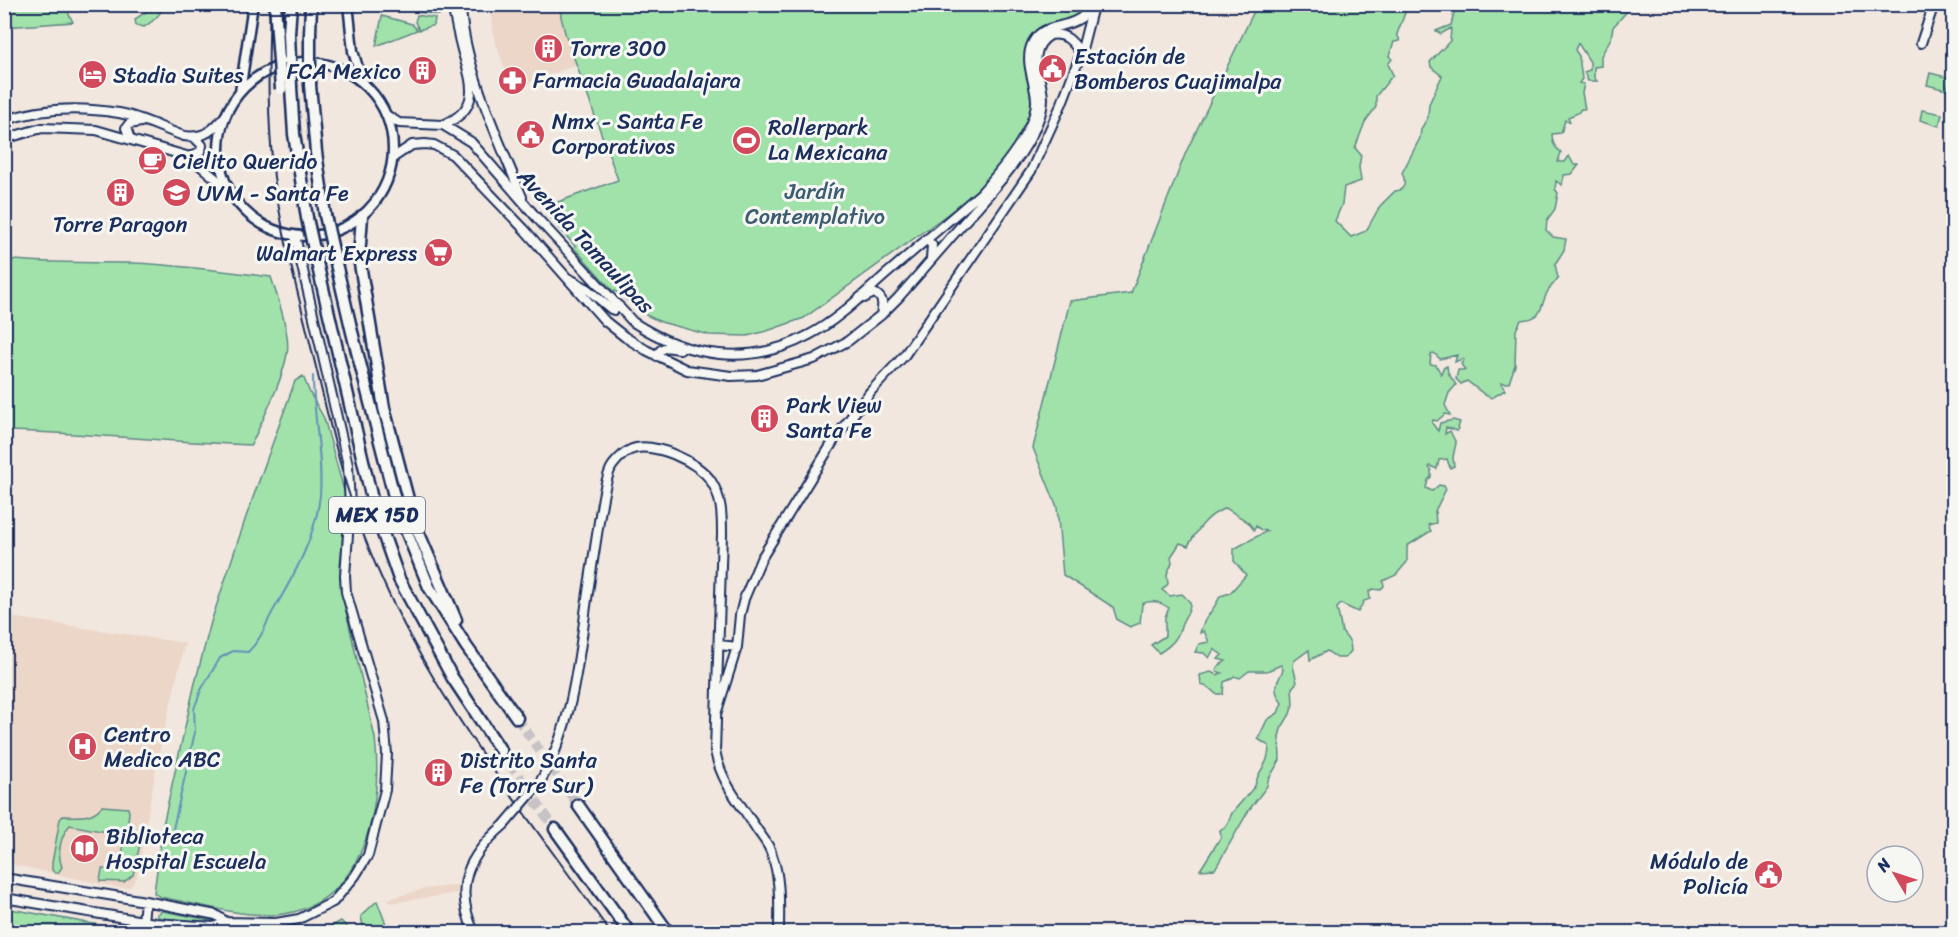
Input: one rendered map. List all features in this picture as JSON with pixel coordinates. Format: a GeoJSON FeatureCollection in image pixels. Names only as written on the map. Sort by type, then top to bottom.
{"type":"FeatureCollection","features":[{"type":"Feature","properties":{"kind":"highway"},"geometry":{"type":"LineString","coordinates":[[275,4],[278,46],[286,88]]}},
{"type":"Feature","properties":{"kind":"highway"},"geometry":{"type":"LineString","coordinates":[[286,88],[291,4]]}},
{"type":"Feature","properties":{"kind":"highway","name":"MEX 15D"},"geometry":{"type":"LineString","coordinates":[[311,4],[310,85],[325,215],[352,333],[396,504],[429,587],[466,646],[517,718]]}},
{"type":"Feature","properties":{"kind":"highway","name":"MEX 15D"},"geometry":{"type":"LineString","coordinates":[[286,88],[307,218],[374,508],[399,579],[452,677],[501,751]]}},
{"type":"Feature","properties":{"kind":"highway"},"geometry":{"type":"LineString","coordinates":[[362,216],[359,258],[384,408],[414,522],[466,646]]}},
{"type":"Feature","properties":{"kind":"highway"},"geometry":{"type":"LineString","coordinates":[[578,805],[668,933]]}},
{"type":"Feature","properties":{"kind":"highway"},"geometry":{"type":"LineString","coordinates":[[555,830],[629,933]]}},
{"type":"Feature","properties":{"kind":"main road"},"geometry":{"type":"LineString","coordinates":[[240,92],[253,4]]}},
{"type":"Feature","properties":{"kind":"main road"},"geometry":{"type":"LineString","coordinates":[[348,4],[353,51],[362,81]]}},
{"type":"Feature","properties":{"kind":"main road"},"geometry":{"type":"LineString","coordinates":[[309,61],[328,64],[362,81],[377,97],[388,116],[394,142],[394,157],[384,190],[362,216],[342,229],[320,236],[295,236],[277,232],[260,224],[242,208],[228,189],[221,171],[220,133],[226,115],[240,92],[254,79],[271,69],[290,63],[309,61]]}},
{"type":"Feature","properties":{"kind":"street"},"geometry":{"type":"LineString","coordinates":[[442,125],[464,112],[471,94],[471,80],[452,4]]}},
{"type":"Feature","properties":{"kind":"street"},"geometry":{"type":"LineString","coordinates":[[461,4],[461,23],[474,73],[525,204]]}},
{"type":"Feature","properties":{"kind":"street","name":"Avenida Tamaulipas"},"geometry":{"type":"LineString","coordinates":[[388,116],[399,123],[442,125],[471,142],[633,322],[651,334],[687,349],[728,355],[752,354],[779,347],[809,335],[836,318],[981,193],[1002,170],[1032,121],[1036,98],[1029,61],[1030,48],[1034,40],[1047,28],[1077,20],[1094,4]]}},
{"type":"Feature","properties":{"kind":"street","name":"Avenida Tamaulipas"},"geometry":{"type":"LineString","coordinates":[[716,715],[737,647],[744,599],[771,540],[836,437],[871,391],[904,356],[1031,171],[1062,103],[1081,53],[1094,4]]}},
{"type":"Feature","properties":{"kind":"street"},"geometry":{"type":"LineString","coordinates":[[1920,43],[1934,4]]}},
{"type":"Feature","properties":{"kind":"street","name":"Avenida Tamaulipas"},"geometry":{"type":"LineString","coordinates":[[394,157],[412,145],[434,145],[445,150],[517,221],[566,278],[618,332],[657,356],[687,370],[731,376],[757,375],[814,359],[848,341],[881,315],[1006,174],[1037,123],[1043,97],[1036,60],[1036,50],[1040,44],[1050,35],[1064,35],[1081,53]]}},
{"type":"Feature","properties":{"kind":"street"},"geometry":{"type":"LineString","coordinates":[[4,121],[39,111],[67,108],[120,114],[195,138],[212,132],[226,115]]}},
{"type":"Feature","properties":{"kind":"street"},"geometry":{"type":"LineString","coordinates":[[130,139],[126,128],[129,124],[143,122]]}},
{"type":"Feature","properties":{"kind":"street"},"geometry":{"type":"LineString","coordinates":[[4,139],[42,128],[96,130],[190,157],[228,189]]}},
{"type":"Feature","properties":{"kind":"street"},"geometry":{"type":"LineString","coordinates":[[190,157],[201,151],[202,145],[195,138]]}},
{"type":"Feature","properties":{"kind":"street"},"geometry":{"type":"LineString","coordinates":[[4,898],[143,922],[214,927],[226,922],[276,923],[299,919],[333,902],[355,876],[368,855],[386,790],[387,754],[384,721],[346,592],[350,507],[348,465],[295,236]]}},
{"type":"Feature","properties":{"kind":"street"},"geometry":{"type":"LineString","coordinates":[[926,240],[932,245],[930,261]]}},
{"type":"Feature","properties":{"kind":"street"},"geometry":{"type":"LineString","coordinates":[[566,278],[586,288],[611,309],[614,310],[619,306]]}},
{"type":"Feature","properties":{"kind":"street"},"geometry":{"type":"LineString","coordinates":[[836,318],[841,317],[874,293],[883,303],[881,315]]}},
{"type":"Feature","properties":{"kind":"street"},"geometry":{"type":"LineString","coordinates":[[657,356],[665,346],[687,349]]}},
{"type":"Feature","properties":{"kind":"street"},"geometry":{"type":"LineString","coordinates":[[474,933],[465,900],[465,881],[470,865],[480,849],[540,784],[554,758],[567,720],[574,689],[607,478],[611,467],[630,450],[650,448],[671,453],[691,463],[710,480],[718,497],[722,514],[720,645],[715,751],[721,774],[728,788],[772,854],[778,879],[779,933]]}},
{"type":"Feature","properties":{"kind":"street"},"geometry":{"type":"LineString","coordinates":[[720,645],[737,647]]}},
{"type":"Feature","properties":{"kind":"street"},"geometry":{"type":"LineString","coordinates":[[4,878],[216,915],[226,922]]}},
{"type":"Feature","properties":{"kind":"street"},"geometry":{"type":"LineString","coordinates":[[142,933],[145,901]]}},
{"type":"Feature","properties":{"kind":"shaded area"},"geometry":{"type":"Polygon","coordinates":[[[490,5],[560,5],[561,17],[576,65],[512,89],[493,35],[490,5]]]}},
{"type":"Feature","properties":{"kind":"shaded area","name":"Centro Medico ABC"},"geometry":{"type":"Polygon","coordinates":[[[5,616],[185,643],[157,762],[137,877],[130,887],[120,888],[5,863],[5,616]]]}},
{"type":"Feature","properties":{"kind":"shaded area"},"geometry":{"type":"Polygon","coordinates":[[[457,885],[458,893],[390,903],[388,899],[423,889],[457,885]]]}},
{"type":"Feature","properties":{"kind":"green space"},"geometry":{"type":"Polygon","coordinates":[[[5,4],[64,5],[73,22],[5,27],[5,4]]]}},
{"type":"Feature","properties":{"kind":"green space"},"geometry":{"type":"Polygon","coordinates":[[[1626,4],[1630,8],[1613,27],[1611,38],[1601,56],[1601,66],[1594,67],[1594,78],[1597,81],[1588,81],[1584,72],[1590,70],[1590,62],[1578,43],[1575,50],[1579,56],[1582,79],[1579,83],[1584,84],[1582,93],[1585,109],[1568,117],[1570,122],[1565,120],[1561,133],[1552,134],[1554,144],[1561,152],[1558,162],[1565,162],[1569,156],[1574,165],[1579,165],[1572,174],[1564,175],[1562,185],[1556,181],[1555,189],[1558,193],[1555,209],[1547,220],[1546,230],[1553,237],[1566,239],[1564,250],[1555,264],[1558,278],[1547,293],[1539,313],[1533,318],[1521,320],[1516,330],[1515,365],[1509,383],[1501,383],[1505,390],[1492,398],[1467,381],[1461,384],[1456,379],[1458,370],[1465,370],[1461,364],[1464,360],[1455,362],[1457,355],[1440,359],[1434,353],[1431,354],[1430,364],[1436,365],[1441,374],[1443,368],[1447,366],[1448,373],[1456,385],[1449,393],[1445,405],[1450,415],[1445,414],[1437,421],[1433,420],[1432,423],[1438,431],[1440,423],[1453,420],[1460,422],[1457,431],[1446,427],[1445,434],[1450,431],[1456,443],[1454,466],[1450,468],[1447,459],[1439,460],[1437,469],[1430,466],[1429,468],[1431,477],[1426,488],[1432,491],[1439,485],[1446,489],[1435,511],[1436,523],[1428,525],[1431,531],[1407,546],[1407,562],[1396,575],[1383,581],[1384,586],[1380,590],[1369,591],[1370,599],[1364,601],[1358,612],[1341,604],[1337,608],[1342,632],[1350,642],[1351,651],[1345,658],[1337,658],[1327,651],[1310,660],[1309,650],[1294,661],[1297,682],[1292,688],[1293,704],[1290,714],[1279,737],[1280,760],[1267,786],[1249,810],[1215,869],[1200,870],[1221,837],[1220,830],[1227,825],[1232,813],[1255,786],[1269,753],[1269,746],[1258,739],[1267,720],[1278,713],[1282,703],[1276,690],[1283,670],[1281,665],[1267,671],[1249,671],[1240,678],[1234,676],[1224,682],[1223,694],[1216,694],[1208,687],[1201,685],[1200,675],[1211,672],[1217,675],[1222,673],[1216,671],[1217,667],[1226,661],[1218,659],[1222,655],[1214,649],[1209,658],[1204,653],[1195,652],[1199,644],[1209,642],[1204,631],[1200,633],[1220,596],[1230,593],[1246,575],[1234,561],[1234,549],[1267,531],[1256,526],[1254,530],[1248,522],[1226,508],[1213,514],[1204,523],[1188,546],[1180,543],[1171,557],[1172,563],[1167,574],[1168,584],[1162,590],[1170,596],[1182,594],[1190,602],[1190,608],[1175,639],[1159,653],[1151,645],[1165,636],[1165,617],[1169,608],[1156,602],[1142,604],[1140,623],[1130,627],[1117,620],[1113,607],[1063,575],[1057,507],[1033,448],[1070,301],[1131,293],[1186,152],[1257,5],[1408,5],[1397,34],[1400,41],[1394,42],[1389,56],[1392,59],[1388,64],[1393,75],[1376,96],[1376,107],[1365,122],[1355,148],[1361,155],[1359,167],[1361,181],[1344,187],[1342,204],[1335,221],[1351,237],[1366,231],[1380,206],[1395,191],[1403,187],[1402,173],[1420,138],[1421,129],[1428,117],[1429,104],[1442,76],[1431,67],[1430,62],[1450,41],[1451,28],[1441,34],[1436,31],[1451,25],[1456,5],[1626,4]]]}},
{"type":"Feature","properties":{"kind":"green space"},"geometry":{"type":"Polygon","coordinates":[[[152,5],[163,5],[159,15],[144,27],[136,25],[135,19],[152,5]]]}},
{"type":"Feature","properties":{"kind":"green space"},"geometry":{"type":"Polygon","coordinates":[[[418,5],[439,5],[439,15],[420,12],[418,5]]]}},
{"type":"Feature","properties":{"kind":"green space","name":"Jardín Contemplativo"},"geometry":{"type":"Polygon","coordinates":[[[560,5],[1091,5],[1084,12],[1029,45],[1033,108],[1018,139],[997,171],[963,203],[804,318],[747,336],[709,335],[661,322],[646,315],[613,291],[574,248],[575,246],[544,207],[618,180],[565,33],[560,5]]]}},
{"type":"Feature","properties":{"kind":"green space"},"geometry":{"type":"Polygon","coordinates":[[[417,15],[435,18],[434,25],[419,30],[415,22],[417,15]]]}},
{"type":"Feature","properties":{"kind":"green space"},"geometry":{"type":"Polygon","coordinates":[[[382,16],[412,24],[417,30],[376,46],[382,16]]]}},
{"type":"Feature","properties":{"kind":"green space"},"geometry":{"type":"Polygon","coordinates":[[[1930,73],[1950,78],[1947,90],[1927,85],[1930,73]]]}},
{"type":"Feature","properties":{"kind":"green space"},"geometry":{"type":"Polygon","coordinates":[[[1922,110],[1942,114],[1939,126],[1920,120],[1922,110]]]}},
{"type":"Feature","properties":{"kind":"green space"},"geometry":{"type":"Polygon","coordinates":[[[5,259],[150,264],[271,277],[280,305],[288,346],[285,365],[277,388],[251,445],[5,431],[5,259]]]}},
{"type":"Feature","properties":{"kind":"green space"},"geometry":{"type":"Polygon","coordinates":[[[303,376],[324,418],[346,498],[340,566],[342,594],[375,738],[377,767],[370,826],[360,854],[345,878],[326,897],[300,910],[269,915],[256,914],[228,911],[160,897],[154,893],[163,825],[211,622],[295,381],[303,376]]]}},
{"type":"Feature","properties":{"kind":"green space"},"geometry":{"type":"Polygon","coordinates":[[[102,806],[128,808],[127,831],[108,829],[106,832],[70,825],[60,845],[62,867],[58,873],[55,873],[52,870],[52,863],[60,819],[63,816],[89,815],[102,806]]]}},
{"type":"Feature","properties":{"kind":"green space"},"geometry":{"type":"Polygon","coordinates":[[[125,835],[130,835],[140,844],[133,875],[124,882],[100,881],[102,869],[120,871],[125,835]]]}},
{"type":"Feature","properties":{"kind":"green space"},"geometry":{"type":"Polygon","coordinates":[[[377,901],[389,932],[364,932],[361,916],[377,901]]]}},
{"type":"Feature","properties":{"kind":"green space"},"geometry":{"type":"Polygon","coordinates":[[[5,908],[132,931],[132,932],[5,932],[5,908]]]}},
{"type":"Feature","properties":{"kind":"green space"},"geometry":{"type":"Polygon","coordinates":[[[162,911],[217,923],[159,918],[157,914],[162,911]]]}},
{"type":"Feature","properties":{"kind":"green space"},"geometry":{"type":"Polygon","coordinates":[[[341,921],[350,932],[321,932],[341,921]]]}},
{"type":"Feature","properties":{"kind":"waterway"},"geometry":{"type":"LineString","coordinates":[[173,829],[195,732],[194,709],[201,690],[220,658],[233,651],[248,652],[257,641],[298,566],[310,539],[318,510],[321,480],[313,376]]}},
{"type":"Feature","properties":{"kind":"tunnel"},"geometry":{"type":"LineString","coordinates":[[517,718],[578,805]]}},
{"type":"Feature","properties":{"kind":"tunnel"},"geometry":{"type":"LineString","coordinates":[[501,751],[555,829]]}},
{"type":"Feature","properties":{"kind":"railway"},"geometry":{"type":"LineString","coordinates":[[270,4],[269,112],[277,199],[332,434],[362,530],[402,621],[447,700],[492,768],[610,932]]}},
{"type":"Feature","properties":{"kind":"place","name":"Torre 300"},"geometry":{"type":"Point","coordinates":[549,48]}},
{"type":"Feature","properties":{"kind":"place","name":"Estación de Bomberos Cuajimalpa"},"geometry":{"type":"Point","coordinates":[1053,69]}},
{"type":"Feature","properties":{"kind":"place","name":"FCA Mexico"},"geometry":{"type":"Point","coordinates":[422,71]}},
{"type":"Feature","properties":{"kind":"place","name":"Stadia Suites"},"geometry":{"type":"Point","coordinates":[92,75]}},
{"type":"Feature","properties":{"kind":"place","name":"Farmacia Guadalajara"},"geometry":{"type":"Point","coordinates":[512,80]}},
{"type":"Feature","properties":{"kind":"place","name":"Nmx - Santa Fe Corporativos"},"geometry":{"type":"Point","coordinates":[531,134]}},
{"type":"Feature","properties":{"kind":"place","name":"Rollerpark La Mexicana"},"geometry":{"type":"Point","coordinates":[747,140]}},
{"type":"Feature","properties":{"kind":"place","name":"Cielito Querido"},"geometry":{"type":"Point","coordinates":[152,161]}},
{"type":"Feature","properties":{"kind":"place","name":"Torre Paragon"},"geometry":{"type":"Point","coordinates":[120,192]}},
{"type":"Feature","properties":{"kind":"place","name":"UVM - Santa Fe"},"geometry":{"type":"Point","coordinates":[176,193]}},
{"type":"Feature","properties":{"kind":"place","name":"Walmart Express"},"geometry":{"type":"Point","coordinates":[438,253]}},
{"type":"Feature","properties":{"kind":"place","name":"Park View Santa Fe"},"geometry":{"type":"Point","coordinates":[765,418]}},
{"type":"Feature","properties":{"kind":"place","name":"Centro Medico ABC"},"geometry":{"type":"Point","coordinates":[83,747]}},
{"type":"Feature","properties":{"kind":"place","name":"Distrito Santa Fe (Torre Sur)"},"geometry":{"type":"Point","coordinates":[439,773]}},
{"type":"Feature","properties":{"kind":"place","name":"Biblioteca Hospital Escuela"},"geometry":{"type":"Point","coordinates":[85,849]}},
{"type":"Feature","properties":{"kind":"place","name":"Módulo de Policía"},"geometry":{"type":"Point","coordinates":[1769,874]}}]}
